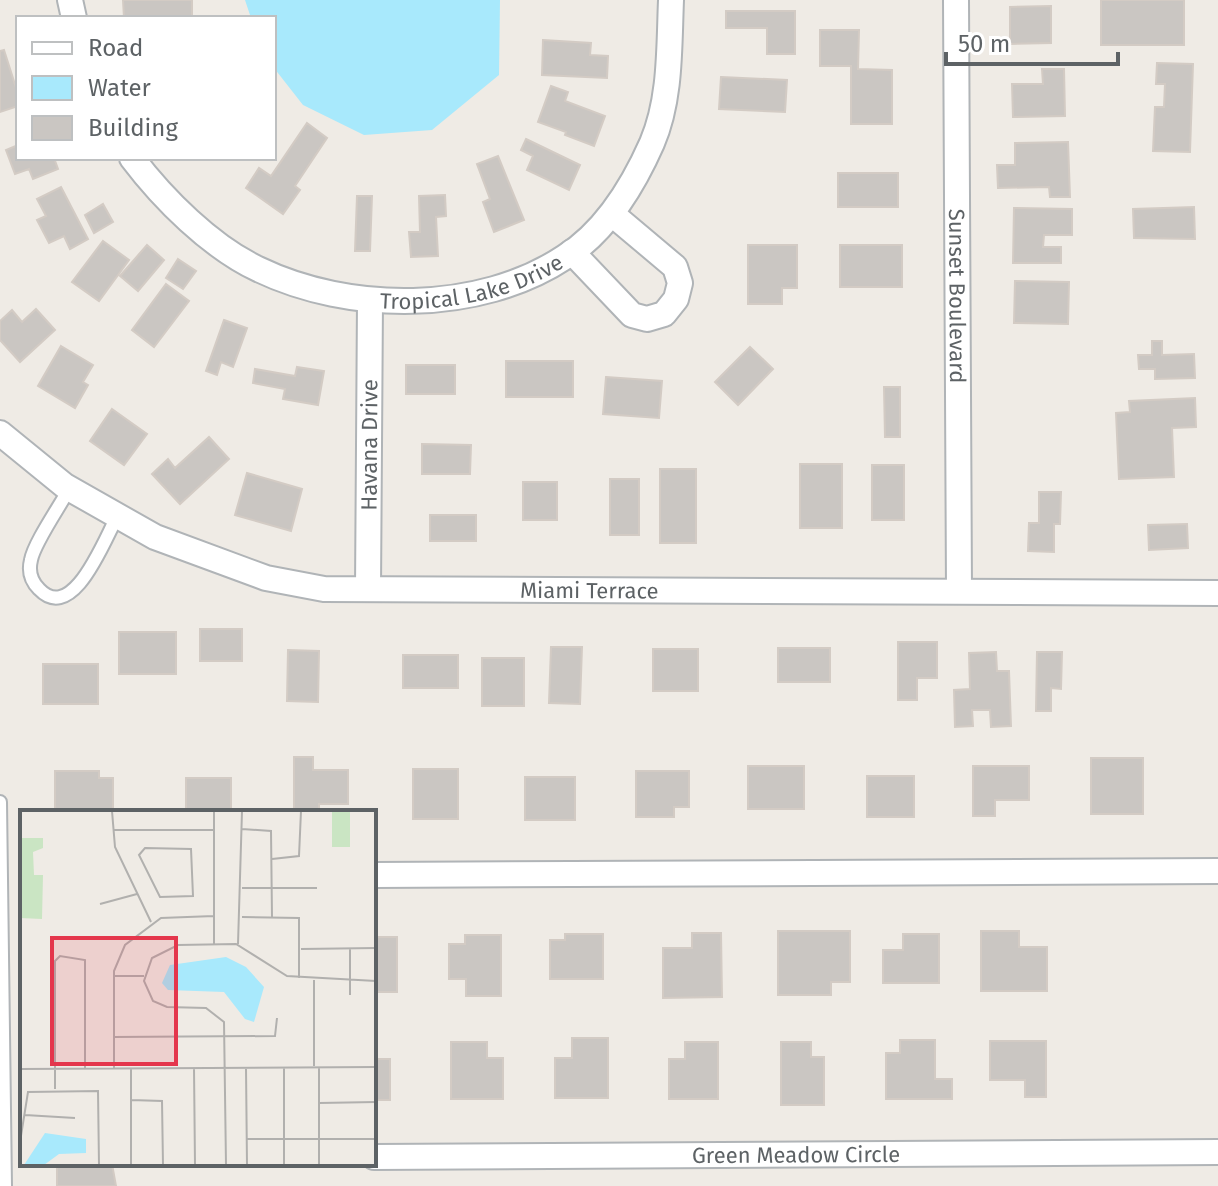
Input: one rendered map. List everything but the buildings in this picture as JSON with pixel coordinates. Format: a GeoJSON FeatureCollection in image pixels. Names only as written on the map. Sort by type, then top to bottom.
{"type":"FeatureCollection","features":[{"type":"Feature","properties":{"kind":"street","name":"Tropical Lake Drive"},"geometry":{"type":"LineString","coordinates":[[134,160],[156,189],[227,250],[257,269],[305,287],[370,301],[419,302],[457,298],[515,281],[565,258],[612,214],[653,141],[667,86],[671,0]]}},
{"type":"Feature","properties":{"kind":"street","name":"Sunset Boulevard"},"geometry":{"type":"LineString","coordinates":[[956,0],[959,590]]}},
{"type":"Feature","properties":{"kind":"street"},"geometry":{"type":"LineString","coordinates":[[572,252],[632,315],[647,319],[664,314],[676,299],[680,283],[675,267],[612,214]]}},
{"type":"Feature","properties":{"kind":"street","name":"Havana Drive"},"geometry":{"type":"LineString","coordinates":[[368,589],[370,301]]}},
{"type":"Feature","properties":{"kind":"street","name":"Miami Terrace"},"geometry":{"type":"LineString","coordinates":[[0,433],[69,489],[155,537],[266,578],[324,589],[1218,593]]}},
{"type":"Feature","properties":{"kind":"street"},"geometry":{"type":"LineString","coordinates":[[376,875],[1218,871]]}},
{"type":"Feature","properties":{"kind":"street","name":"Green Meadow Circle"},"geometry":{"type":"LineString","coordinates":[[376,1157],[1218,1152]]}},
{"type":"Feature","properties":{"kind":"lane"},"geometry":{"type":"LineString","coordinates":[[69,489],[31,559],[30,578],[41,592],[56,597],[66,596],[84,581],[117,517]]}},
{"type":"Feature","properties":{"kind":"lane"},"geometry":{"type":"LineString","coordinates":[[0,802],[5,1186]]}},
{"type":"Feature","properties":{"kind":"water"},"geometry":{"type":"Polygon","coordinates":[[[245,0],[500,0],[499,75],[432,130],[364,135],[303,105],[276,71],[276,16],[250,16],[245,0]]]}}]}
